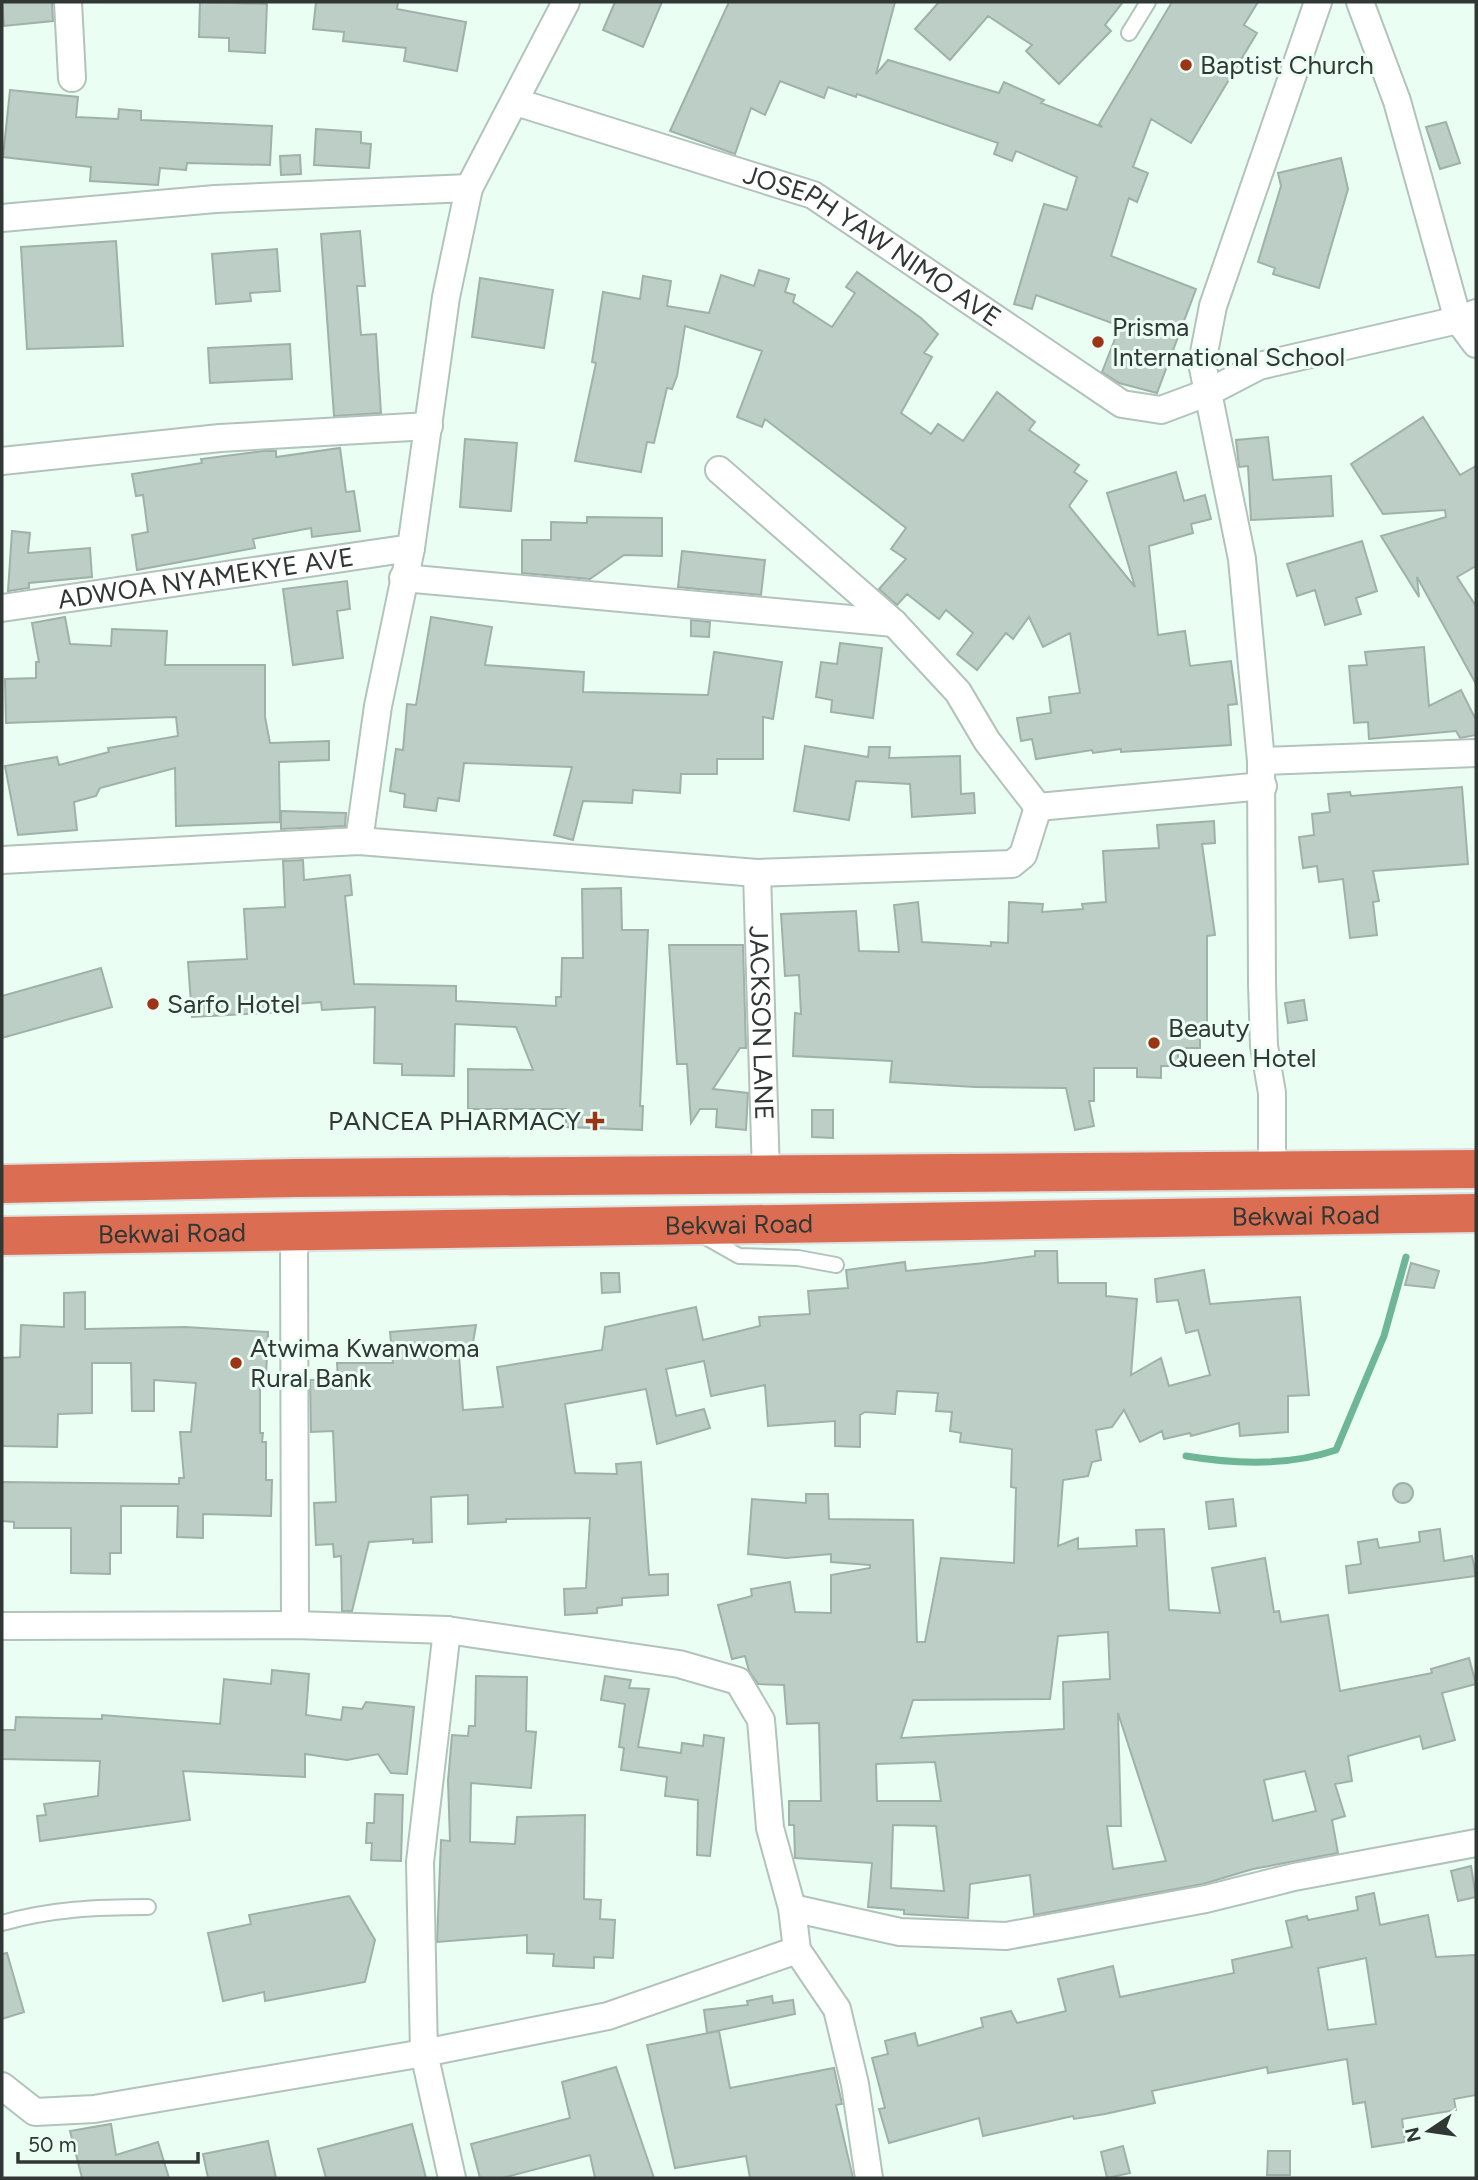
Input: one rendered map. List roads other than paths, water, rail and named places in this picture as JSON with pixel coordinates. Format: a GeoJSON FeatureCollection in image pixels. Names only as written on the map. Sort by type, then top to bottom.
{"type":"FeatureCollection","features":[{"type":"Feature","properties":{"kind":"highway","name":"Bekwai Road"},"geometry":{"type":"LineString","coordinates":[[2,1184],[296,1178],[1476,1169]]}},
{"type":"Feature","properties":{"kind":"highway"},"geometry":{"type":"LineString","coordinates":[[1346,1215],[1347,1170]]}},
{"type":"Feature","properties":{"kind":"highway","name":"Bekwai Road"},"geometry":{"type":"LineString","coordinates":[[2,1236],[294,1229],[687,1227],[1476,1213]]}},
{"type":"Feature","properties":{"kind":"street"},"geometry":{"type":"LineString","coordinates":[[68,2],[72,78]]}},
{"type":"Feature","properties":{"kind":"street"},"geometry":{"type":"LineString","coordinates":[[359,841],[378,706],[411,548],[446,297],[469,188],[566,2]]}},
{"type":"Feature","properties":{"kind":"street"},"geometry":{"type":"LineString","coordinates":[[1272,1170],[1272,1093],[1264,1046],[1262,984],[1262,773],[1242,559],[1202,363],[1213,306],[1318,2]]}},
{"type":"Feature","properties":{"kind":"street"},"geometry":{"type":"LineString","coordinates":[[1360,2],[1397,101],[1476,344]]}},
{"type":"Feature","properties":{"kind":"street","name":"JOSEPH YAW NIMO AVE"},"geometry":{"type":"LineString","coordinates":[[516,102],[813,195],[1122,404],[1161,410],[1209,392],[1259,366],[1467,317]]}},
{"type":"Feature","properties":{"kind":"street"},"geometry":{"type":"LineString","coordinates":[[2,218],[215,199],[469,188]]}},
{"type":"Feature","properties":{"kind":"street"},"geometry":{"type":"LineString","coordinates":[[2,461],[220,438],[429,426]]}},
{"type":"Feature","properties":{"kind":"street"},"geometry":{"type":"LineString","coordinates":[[719,470],[894,623],[958,692],[987,741],[1038,807]]}},
{"type":"Feature","properties":{"kind":"street","name":"ADWOA NYAMEKYE AVE"},"geometry":{"type":"LineString","coordinates":[[2,608],[411,548]]}},
{"type":"Feature","properties":{"kind":"street"},"geometry":{"type":"LineString","coordinates":[[403,578],[894,623]]}},
{"type":"Feature","properties":{"kind":"street"},"geometry":{"type":"LineString","coordinates":[[1038,807],[1262,773],[1476,753]]}},
{"type":"Feature","properties":{"kind":"street"},"geometry":{"type":"LineString","coordinates":[[2,860],[359,841],[757,873],[1012,864],[1023,855],[1038,807]]}},
{"type":"Feature","properties":{"kind":"street","name":"JACKSON LANE"},"geometry":{"type":"LineString","coordinates":[[757,873],[766,1175]]}},
{"type":"Feature","properties":{"kind":"street"},"geometry":{"type":"LineString","coordinates":[[294,1229],[295,1625]]}},
{"type":"Feature","properties":{"kind":"street"},"geometry":{"type":"LineString","coordinates":[[2,1626],[295,1625],[447,1630],[679,1664],[738,1681],[761,1720],[770,1828],[792,1908],[797,1950],[837,2009],[855,2084],[869,2178]]}},
{"type":"Feature","properties":{"kind":"street"},"geometry":{"type":"LineString","coordinates":[[447,1630],[420,1862],[424,2053],[452,2178]]}},
{"type":"Feature","properties":{"kind":"street"},"geometry":{"type":"LineString","coordinates":[[792,1908],[900,1932],[1006,1936],[1206,1899],[1294,1877],[1476,1843]]}},
{"type":"Feature","properties":{"kind":"street"},"geometry":{"type":"LineString","coordinates":[[2,2086],[35,2112],[94,2109],[424,2053],[608,2016],[797,1950]]}},
{"type":"Feature","properties":{"kind":"lane"},"geometry":{"type":"LineString","coordinates":[[1129,33],[1148,2]]}},
{"type":"Feature","properties":{"kind":"lane"},"geometry":{"type":"LineString","coordinates":[[687,1227],[739,1256],[798,1258],[836,1265]]}},
{"type":"Feature","properties":{"kind":"lane"},"geometry":{"type":"LineString","coordinates":[[2,1923],[40,1912],[91,1907],[148,1907]]}},
{"type":"Feature","properties":{"kind":"waterway"},"geometry":{"type":"LineString","coordinates":[[1186,1456],[1261,1462],[1299,1459],[1336,1450],[1384,1336],[1406,1257]]}},
{"type":"Feature","properties":{"kind":"place","name":"Baptist Church"},"geometry":{"type":"Point","coordinates":[1186,65]}},
{"type":"Feature","properties":{"kind":"place","name":"Prisma International School"},"geometry":{"type":"Point","coordinates":[1098,342]}},
{"type":"Feature","properties":{"kind":"place","name":"Sarfo Hotel"},"geometry":{"type":"Point","coordinates":[153,1004]}},
{"type":"Feature","properties":{"kind":"place","name":"Beauty Queen Hotel"},"geometry":{"type":"Point","coordinates":[1154,1043]}},
{"type":"Feature","properties":{"kind":"place","name":"PANCEA PHARMACY"},"geometry":{"type":"Point","coordinates":[595,1121]}},
{"type":"Feature","properties":{"kind":"place","name":"Atwima Kwanwoma Rural Bank"},"geometry":{"type":"Point","coordinates":[236,1363]}}]}
